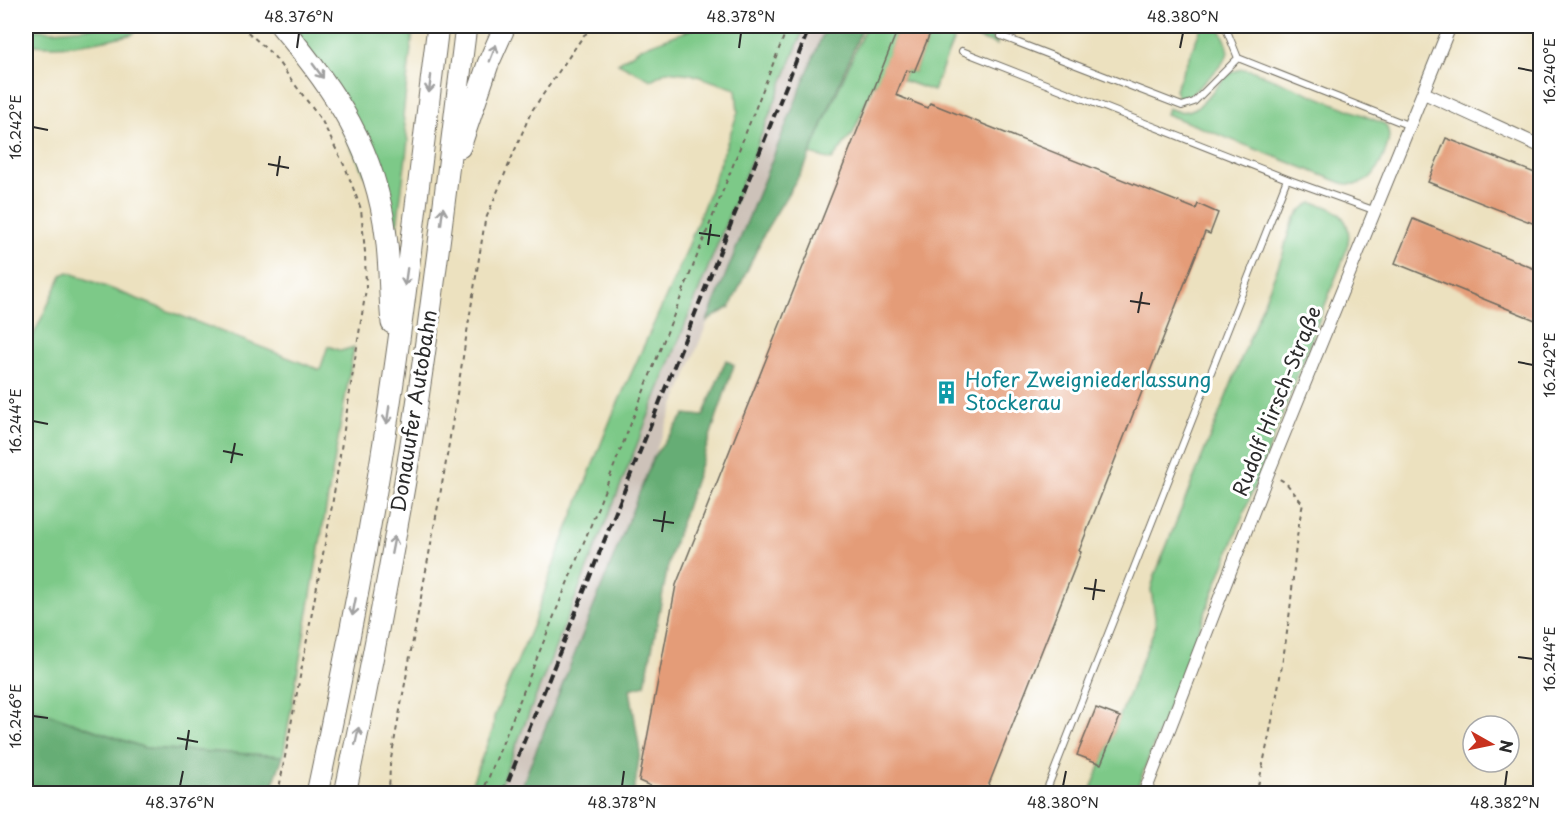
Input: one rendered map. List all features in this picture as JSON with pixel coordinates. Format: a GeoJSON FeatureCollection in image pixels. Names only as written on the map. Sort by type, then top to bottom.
{"type":"FeatureCollection","features":[{"type":"Feature","properties":{"kind":"highway"},"geometry":{"type":"LineString","coordinates":[[281,26],[331,89],[361,144],[373,176],[386,236],[396,357]]}},
{"type":"Feature","properties":{"kind":"highway","name":"Donauufer Autobahn"},"geometry":{"type":"LineString","coordinates":[[317,794],[366,547],[396,357],[438,26]]}},
{"type":"Feature","properties":{"kind":"highway","name":"Donauufer Autobahn"},"geometry":{"type":"LineString","coordinates":[[345,794],[405,482],[446,190],[466,26]]}},
{"type":"Feature","properties":{"kind":"highway"},"geometry":{"type":"LineString","coordinates":[[446,190],[488,64],[505,26]]}},
{"type":"Feature","properties":{"kind":"street","name":"Rudolf Hirsch-Straße"},"geometry":{"type":"LineString","coordinates":[[1144,794],[1268,473],[1450,26]]}},
{"type":"Feature","properties":{"kind":"street"},"geometry":{"type":"LineString","coordinates":[[1424,93],[1540,146]]}},
{"type":"Feature","properties":{"kind":"lane"},"geometry":{"type":"LineString","coordinates":[[1005,26],[1001,36],[1182,106],[1194,102],[1238,58]]}},
{"type":"Feature","properties":{"kind":"lane"},"geometry":{"type":"LineString","coordinates":[[1225,26],[1238,58]]}},
{"type":"Feature","properties":{"kind":"lane"},"geometry":{"type":"LineString","coordinates":[[962,51],[1376,211]]}},
{"type":"Feature","properties":{"kind":"lane"},"geometry":{"type":"LineString","coordinates":[[1238,58],[1410,126]]}},
{"type":"Feature","properties":{"kind":"lane"},"geometry":{"type":"LineString","coordinates":[[1045,794],[1287,178]]}},
{"type":"Feature","properties":{"kind":"path"},"geometry":{"type":"LineString","coordinates":[[241,26],[273,55],[322,121],[346,170],[361,209],[365,252],[366,289],[332,506],[278,794]]}},
{"type":"Feature","properties":{"kind":"path"},"geometry":{"type":"LineString","coordinates":[[389,794],[390,764],[446,468],[485,221],[531,112],[584,35],[598,26]]}},
{"type":"Feature","properties":{"kind":"path"},"geometry":{"type":"LineString","coordinates":[[482,794],[788,26]]}},
{"type":"Feature","properties":{"kind":"path"},"geometry":{"type":"LineString","coordinates":[[1256,794],[1266,751],[1285,640],[1303,504],[1286,483],[1268,473]]}},
{"type":"Feature","properties":{"kind":"shaded area"},"geometry":{"type":"Polygon","coordinates":[[[805,26],[826,26],[519,793],[497,794],[805,26]]]}},
{"type":"Feature","properties":{"kind":"green space"},"geometry":{"type":"Polygon","coordinates":[[[108,26],[141,27],[133,34],[80,44],[39,46],[26,44],[26,29],[54,31],[108,26]]]}},
{"type":"Feature","properties":{"kind":"green space"},"geometry":{"type":"Polygon","coordinates":[[[290,26],[417,26],[413,31],[403,116],[408,141],[395,242],[392,228],[290,26]]]}},
{"type":"Feature","properties":{"kind":"green space"},"geometry":{"type":"Polygon","coordinates":[[[700,26],[805,26],[497,793],[468,793],[493,729],[494,717],[534,622],[554,563],[612,416],[684,257],[738,112],[736,89],[691,74],[667,71],[651,80],[618,63],[641,48],[700,26]]]}},
{"type":"Feature","properties":{"kind":"green space"},"geometry":{"type":"Polygon","coordinates":[[[826,26],[863,26],[806,164],[767,228],[730,307],[707,321],[826,26]]]}},
{"type":"Feature","properties":{"kind":"green space"},"geometry":{"type":"Polygon","coordinates":[[[866,26],[899,26],[877,84],[874,83],[852,136],[832,160],[810,154],[866,26]]]}},
{"type":"Feature","properties":{"kind":"green space"},"geometry":{"type":"Polygon","coordinates":[[[933,26],[997,27],[991,39],[997,42],[997,45],[957,31],[933,91],[902,80],[906,70],[914,72],[933,26]]]}},
{"type":"Feature","properties":{"kind":"green space"},"geometry":{"type":"Polygon","coordinates":[[[1202,26],[1218,26],[1228,52],[1210,76],[1187,98],[1179,99],[1175,90],[1202,26]]]}},
{"type":"Feature","properties":{"kind":"green space"},"geometry":{"type":"Polygon","coordinates":[[[1243,69],[1251,70],[1385,124],[1389,136],[1388,143],[1374,174],[1358,184],[1342,183],[1166,114],[1168,108],[1181,112],[1192,110],[1201,104],[1232,72],[1243,69]]]}},
{"type":"Feature","properties":{"kind":"green space"},"geometry":{"type":"Polygon","coordinates":[[[1312,203],[1334,210],[1347,225],[1348,244],[1342,263],[1135,793],[1089,794],[1156,625],[1151,589],[1155,575],[1283,254],[1292,224],[1300,211],[1312,203]]]}},
{"type":"Feature","properties":{"kind":"green space"},"geometry":{"type":"Polygon","coordinates":[[[68,272],[320,370],[328,346],[341,351],[354,347],[283,756],[145,748],[26,706],[26,351],[62,275],[68,272]]]}},
{"type":"Feature","properties":{"kind":"green space"},"geometry":{"type":"Polygon","coordinates":[[[726,360],[734,365],[670,556],[645,685],[630,689],[640,752],[634,793],[519,793],[654,456],[685,414],[703,416],[726,360]]]}},
{"type":"Feature","properties":{"kind":"green space"},"geometry":{"type":"Polygon","coordinates":[[[26,706],[145,748],[283,756],[270,793],[26,793],[26,706]]]}},
{"type":"Feature","properties":{"kind":"building","name":"Hofer Zweigniederlassung Stockerau"},"geometry":{"type":"Polygon","coordinates":[[[899,26],[933,26],[914,72],[906,70],[896,95],[928,108],[930,103],[1196,209],[1198,204],[1218,213],[1210,234],[1205,232],[985,794],[669,794],[639,781],[676,585],[899,26]]]}},
{"type":"Feature","properties":{"kind":"building"},"geometry":{"type":"Polygon","coordinates":[[[1446,138],[1540,175],[1540,226],[1428,182],[1446,138]]]}},
{"type":"Feature","properties":{"kind":"building"},"geometry":{"type":"Polygon","coordinates":[[[1413,219],[1540,271],[1540,322],[1395,263],[1413,219]]]}},
{"type":"Feature","properties":{"kind":"building"},"geometry":{"type":"Polygon","coordinates":[[[1096,708],[1120,717],[1101,764],[1077,755],[1096,708]]]}},
{"type":"Feature","properties":{"kind":"railway"},"geometry":{"type":"LineString","coordinates":[[503,794],[810,26]]}},
{"type":"Feature","properties":{"kind":"place","name":"Hofer Zweigniederlassung Stockerau"},"geometry":{"type":"Point","coordinates":[947,392]}}]}
